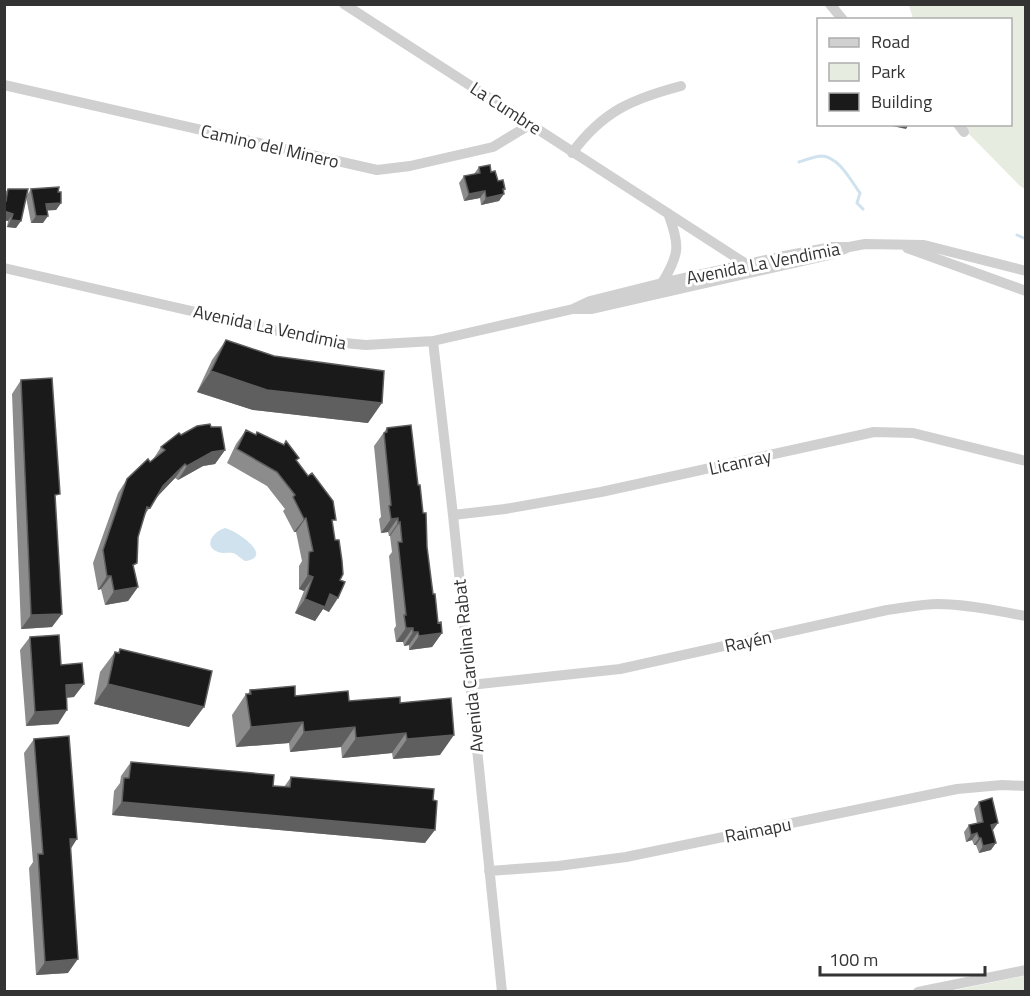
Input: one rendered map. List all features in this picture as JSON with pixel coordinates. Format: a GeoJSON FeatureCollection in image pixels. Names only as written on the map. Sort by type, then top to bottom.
{"type":"FeatureCollection","features":[{"type":"Feature","properties":{"kind":"street","name":"La Cumbre"},"geometry":{"type":"LineString","coordinates":[[344,4],[757,271]]}},
{"type":"Feature","properties":{"kind":"street"},"geometry":{"type":"LineString","coordinates":[[830,4],[841,18]]}},
{"type":"Feature","properties":{"kind":"street","name":"Camino del Minero"},"geometry":{"type":"LineString","coordinates":[[4,85],[377,170],[411,166],[493,147],[531,124]]}},
{"type":"Feature","properties":{"kind":"street"},"geometry":{"type":"LineString","coordinates":[[572,153],[597,124],[616,110],[636,99],[681,86]]}},
{"type":"Feature","properties":{"kind":"street"},"geometry":{"type":"LineString","coordinates":[[662,283],[673,265],[678,247],[668,213]]}},
{"type":"Feature","properties":{"kind":"street","name":"Avenida La Vendimia"},"geometry":{"type":"LineString","coordinates":[[4,268],[322,341],[366,345],[433,341],[573,309],[590,301],[662,283],[832,247],[865,244],[924,245],[1026,271]]}},
{"type":"Feature","properties":{"kind":"street"},"geometry":{"type":"LineString","coordinates":[[892,244],[1026,290]]}},
{"type":"Feature","properties":{"kind":"street","name":"Avenida La Vendimia"},"geometry":{"type":"LineString","coordinates":[[573,309],[591,309],[833,254],[849,247]]}},
{"type":"Feature","properties":{"kind":"street"},"geometry":{"type":"LineString","coordinates":[[979,258],[1026,290]]}},
{"type":"Feature","properties":{"kind":"street","name":"Avenida Carolina Rabat"},"geometry":{"type":"LineString","coordinates":[[433,341],[502,992]]}},
{"type":"Feature","properties":{"kind":"street","name":"Licanray"},"geometry":{"type":"LineString","coordinates":[[453,515],[504,509],[602,492],[874,432],[913,433],[1026,461]]}},
{"type":"Feature","properties":{"kind":"street","name":"Rayén"},"geometry":{"type":"LineString","coordinates":[[470,685],[620,669],[887,610],[922,605],[949,604],[1026,616]]}},
{"type":"Feature","properties":{"kind":"street","name":"Raimapu"},"geometry":{"type":"LineString","coordinates":[[489,871],[626,857],[957,789],[1002,785],[1026,786]]}},
{"type":"Feature","properties":{"kind":"street"},"geometry":{"type":"LineString","coordinates":[[918,992],[1026,970]]}},
{"type":"Feature","properties":{"kind":"green space"},"geometry":{"type":"Polygon","coordinates":[[[909,5],[1025,5],[1025,189],[958,126],[1012,126],[1012,18],[913,18],[909,5]]]}},
{"type":"Feature","properties":{"kind":"green space"},"geometry":{"type":"Polygon","coordinates":[[[1025,976],[1025,991],[946,992],[1025,976]]]}},
{"type":"Feature","properties":{"kind":"water"},"geometry":{"type":"Polygon","coordinates":[[[225,528],[251,544],[256,555],[253,559],[245,561],[234,554],[220,553],[213,549],[211,539],[225,528]]]}},
{"type":"Feature","properties":{"kind":"building"},"geometry":{"type":"Polygon","coordinates":[[[490,165],[491,172],[495,171],[498,181],[503,180],[504,194],[486,198],[485,191],[469,194],[464,176],[480,173],[479,167],[490,165]]]}},
{"type":"Feature","properties":{"kind":"building"},"geometry":{"type":"Polygon","coordinates":[[[59,187],[61,203],[46,204],[48,216],[36,216],[31,189],[59,187]]]}},
{"type":"Feature","properties":{"kind":"building"},"geometry":{"type":"Polygon","coordinates":[[[8,189],[28,189],[21,221],[11,220],[13,214],[4,211],[4,200],[6,201],[8,189]]]}},
{"type":"Feature","properties":{"kind":"building"},"geometry":{"type":"Polygon","coordinates":[[[226,340],[274,356],[384,371],[382,403],[267,390],[211,371],[226,340]]]}},
{"type":"Feature","properties":{"kind":"building"},"geometry":{"type":"Polygon","coordinates":[[[52,378],[60,494],[55,495],[62,614],[31,615],[21,380],[52,378]]]}},
{"type":"Feature","properties":{"kind":"building"},"geometry":{"type":"Polygon","coordinates":[[[210,424],[211,427],[221,427],[225,450],[212,452],[187,466],[185,464],[163,486],[150,508],[147,507],[138,537],[137,563],[133,565],[138,587],[114,591],[111,576],[107,576],[103,550],[127,479],[148,459],[150,462],[165,450],[161,447],[179,433],[181,435],[197,426],[210,424]]]}},
{"type":"Feature","properties":{"kind":"building"},"geometry":{"type":"Polygon","coordinates":[[[411,425],[418,485],[420,485],[423,513],[426,513],[427,547],[433,594],[435,594],[438,623],[441,622],[442,633],[419,636],[418,632],[413,632],[413,628],[406,628],[398,542],[402,542],[400,522],[398,523],[398,518],[391,519],[384,433],[387,432],[387,428],[411,425]]]}},
{"type":"Feature","properties":{"kind":"building"},"geometry":{"type":"Polygon","coordinates":[[[246,430],[256,435],[257,432],[284,445],[286,441],[299,458],[296,460],[308,476],[312,473],[333,501],[336,520],[332,520],[335,540],[339,540],[342,561],[343,574],[340,580],[345,582],[338,598],[330,594],[325,607],[305,599],[313,577],[308,575],[309,552],[313,551],[306,518],[304,519],[293,497],[295,495],[277,472],[237,449],[246,430]]]}},
{"type":"Feature","properties":{"kind":"building"},"geometry":{"type":"Polygon","coordinates":[[[59,635],[61,665],[82,663],[84,684],[66,685],[67,710],[35,712],[30,637],[59,635]]]}},
{"type":"Feature","properties":{"kind":"building"},"geometry":{"type":"Polygon","coordinates":[[[120,649],[212,671],[204,707],[108,684],[115,652],[119,653],[120,649]]]}},
{"type":"Feature","properties":{"kind":"building"},"geometry":{"type":"Polygon","coordinates":[[[295,686],[295,696],[348,691],[349,701],[400,697],[400,703],[451,698],[454,735],[407,739],[406,733],[356,738],[355,727],[304,732],[303,722],[251,727],[246,694],[251,694],[250,690],[295,686]]]}},
{"type":"Feature","properties":{"kind":"building"},"geometry":{"type":"Polygon","coordinates":[[[69,736],[77,839],[70,839],[78,959],[45,962],[38,854],[43,854],[34,739],[69,736]]]}},
{"type":"Feature","properties":{"kind":"building"},"geometry":{"type":"Polygon","coordinates":[[[131,762],[274,775],[273,786],[290,787],[291,777],[434,789],[433,800],[437,801],[435,830],[122,802],[124,778],[129,778],[131,762]]]}},
{"type":"Feature","properties":{"kind":"building"},"geometry":{"type":"Polygon","coordinates":[[[992,798],[998,823],[991,825],[996,843],[983,846],[977,833],[971,835],[969,825],[983,822],[979,802],[992,798]]]}},
{"type":"Feature","properties":{"kind":"waterway"},"geometry":{"type":"LineString","coordinates":[[799,162],[822,156],[834,161],[844,170],[860,193],[857,203],[863,209]]}},
{"type":"Feature","properties":{"kind":"waterway"},"geometry":{"type":"LineString","coordinates":[[1017,235],[1026,239]]}}]}
